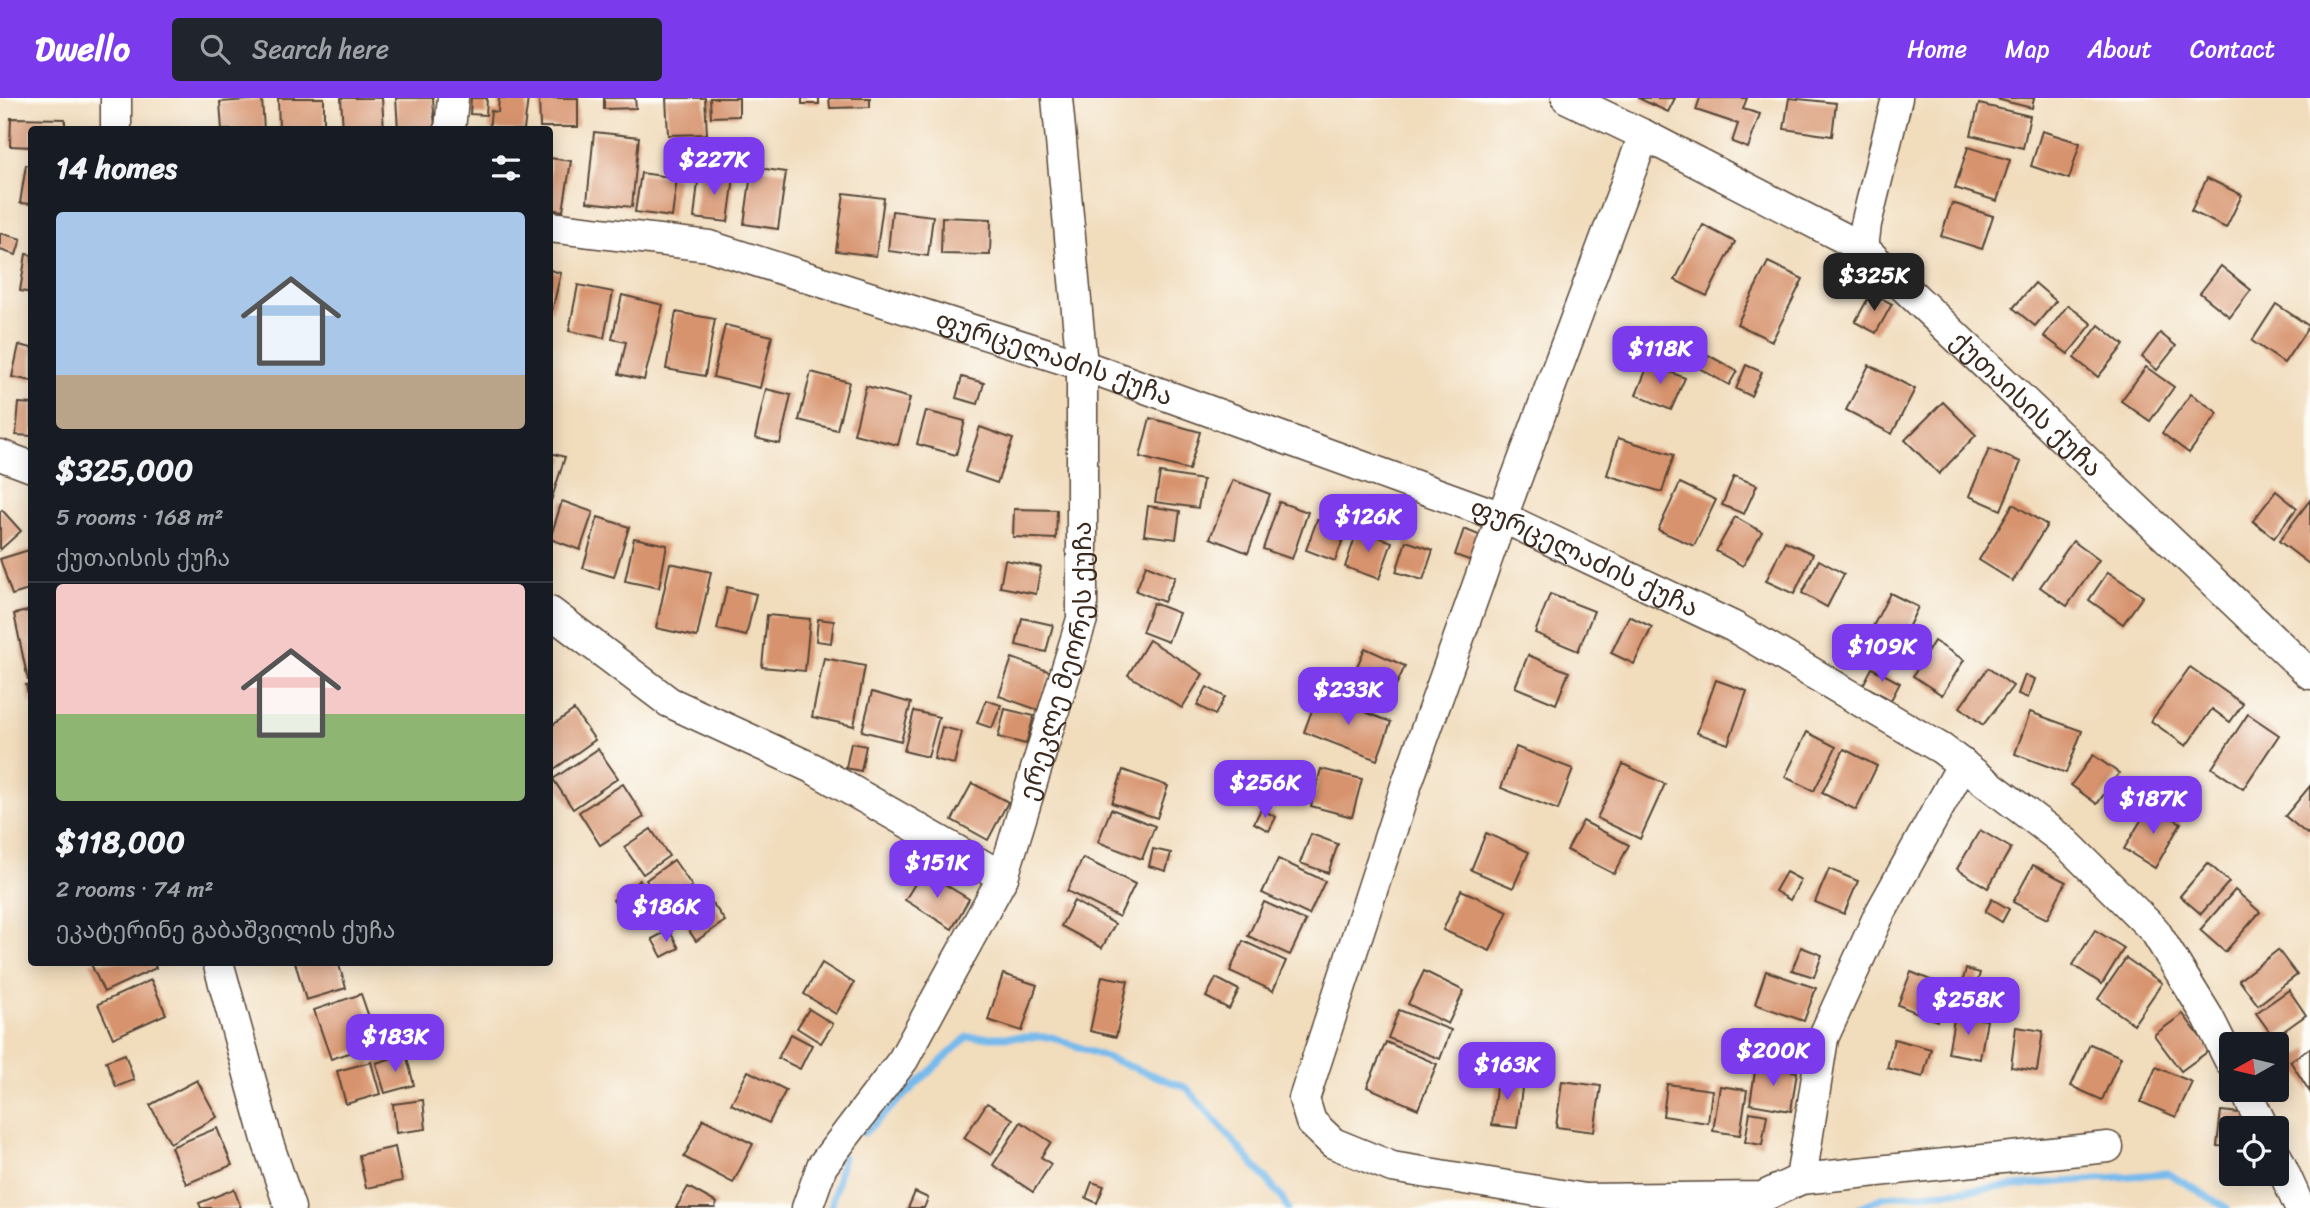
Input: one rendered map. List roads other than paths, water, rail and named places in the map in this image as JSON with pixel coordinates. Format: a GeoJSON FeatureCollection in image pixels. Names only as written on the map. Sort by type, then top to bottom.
{"type":"FeatureCollection","features":[{"type":"Feature","properties":{"kind":"street"},"geometry":{"type":"LineString","coordinates":[[116,98],[116,126]]}},
{"type":"Feature","properties":{"kind":"street"},"geometry":{"type":"LineString","coordinates":[[450,126],[453,98]]}},
{"type":"Feature","properties":{"kind":"street","name":"ერეკლე მეორეს ქუჩა"},"geometry":{"type":"LineString","coordinates":[[807,1208],[822,1166],[903,1060],[1003,877],[1082,619],[1082,365],[1057,98]]}},
{"type":"Feature","properties":{"kind":"street","name":"ქუთაისის ქუჩა"},"geometry":{"type":"LineString","coordinates":[[1567,98],[1863,248],[2310,674]]}},
{"type":"Feature","properties":{"kind":"street"},"geometry":{"type":"LineString","coordinates":[[1863,248],[1866,224],[1897,98]]}},
{"type":"Feature","properties":{"kind":"street"},"geometry":{"type":"LineString","coordinates":[[1644,135],[1502,517],[1406,786],[1304,1099],[1311,1122],[1333,1143],[1392,1167],[1585,1199],[1762,1197],[1801,1179],[2108,1147]]}},
{"type":"Feature","properties":{"kind":"street","name":"ფურცელაძის ქუჩა"},"geometry":{"type":"LineString","coordinates":[[553,227],[709,246],[1082,365],[1502,517],[1734,627],[1942,749],[2066,843],[2155,931],[2219,1039]]}},
{"type":"Feature","properties":{"kind":"street"},"geometry":{"type":"LineString","coordinates":[[0,455],[28,466]]}},
{"type":"Feature","properties":{"kind":"street"},"geometry":{"type":"LineString","coordinates":[[553,614],[669,702],[812,768],[1003,877]]}},
{"type":"Feature","properties":{"kind":"street"},"geometry":{"type":"LineString","coordinates":[[1801,1179],[1823,1038],[1879,915],[1963,764]]}},
{"type":"Feature","properties":{"kind":"street"},"geometry":{"type":"LineString","coordinates":[[219,966],[268,1143],[290,1208]]}},
{"type":"Feature","properties":{"kind":"street"},"geometry":{"type":"LineString","coordinates":[[2289,1184],[2300,1208]]}},
{"type":"Feature","properties":{"kind":"waterway"},"geometry":{"type":"LineString","coordinates":[[864,1133],[967,1037],[1052,1037],[1187,1088],[1280,1195],[1288,1208]]}},
{"type":"Feature","properties":{"kind":"waterway"},"geometry":{"type":"LineString","coordinates":[[831,1208],[843,1157]]}},
{"type":"Feature","properties":{"kind":"waterway"},"geometry":{"type":"LineString","coordinates":[[1858,1208],[1884,1197],[2168,1173],[2227,1208]]}}]}
